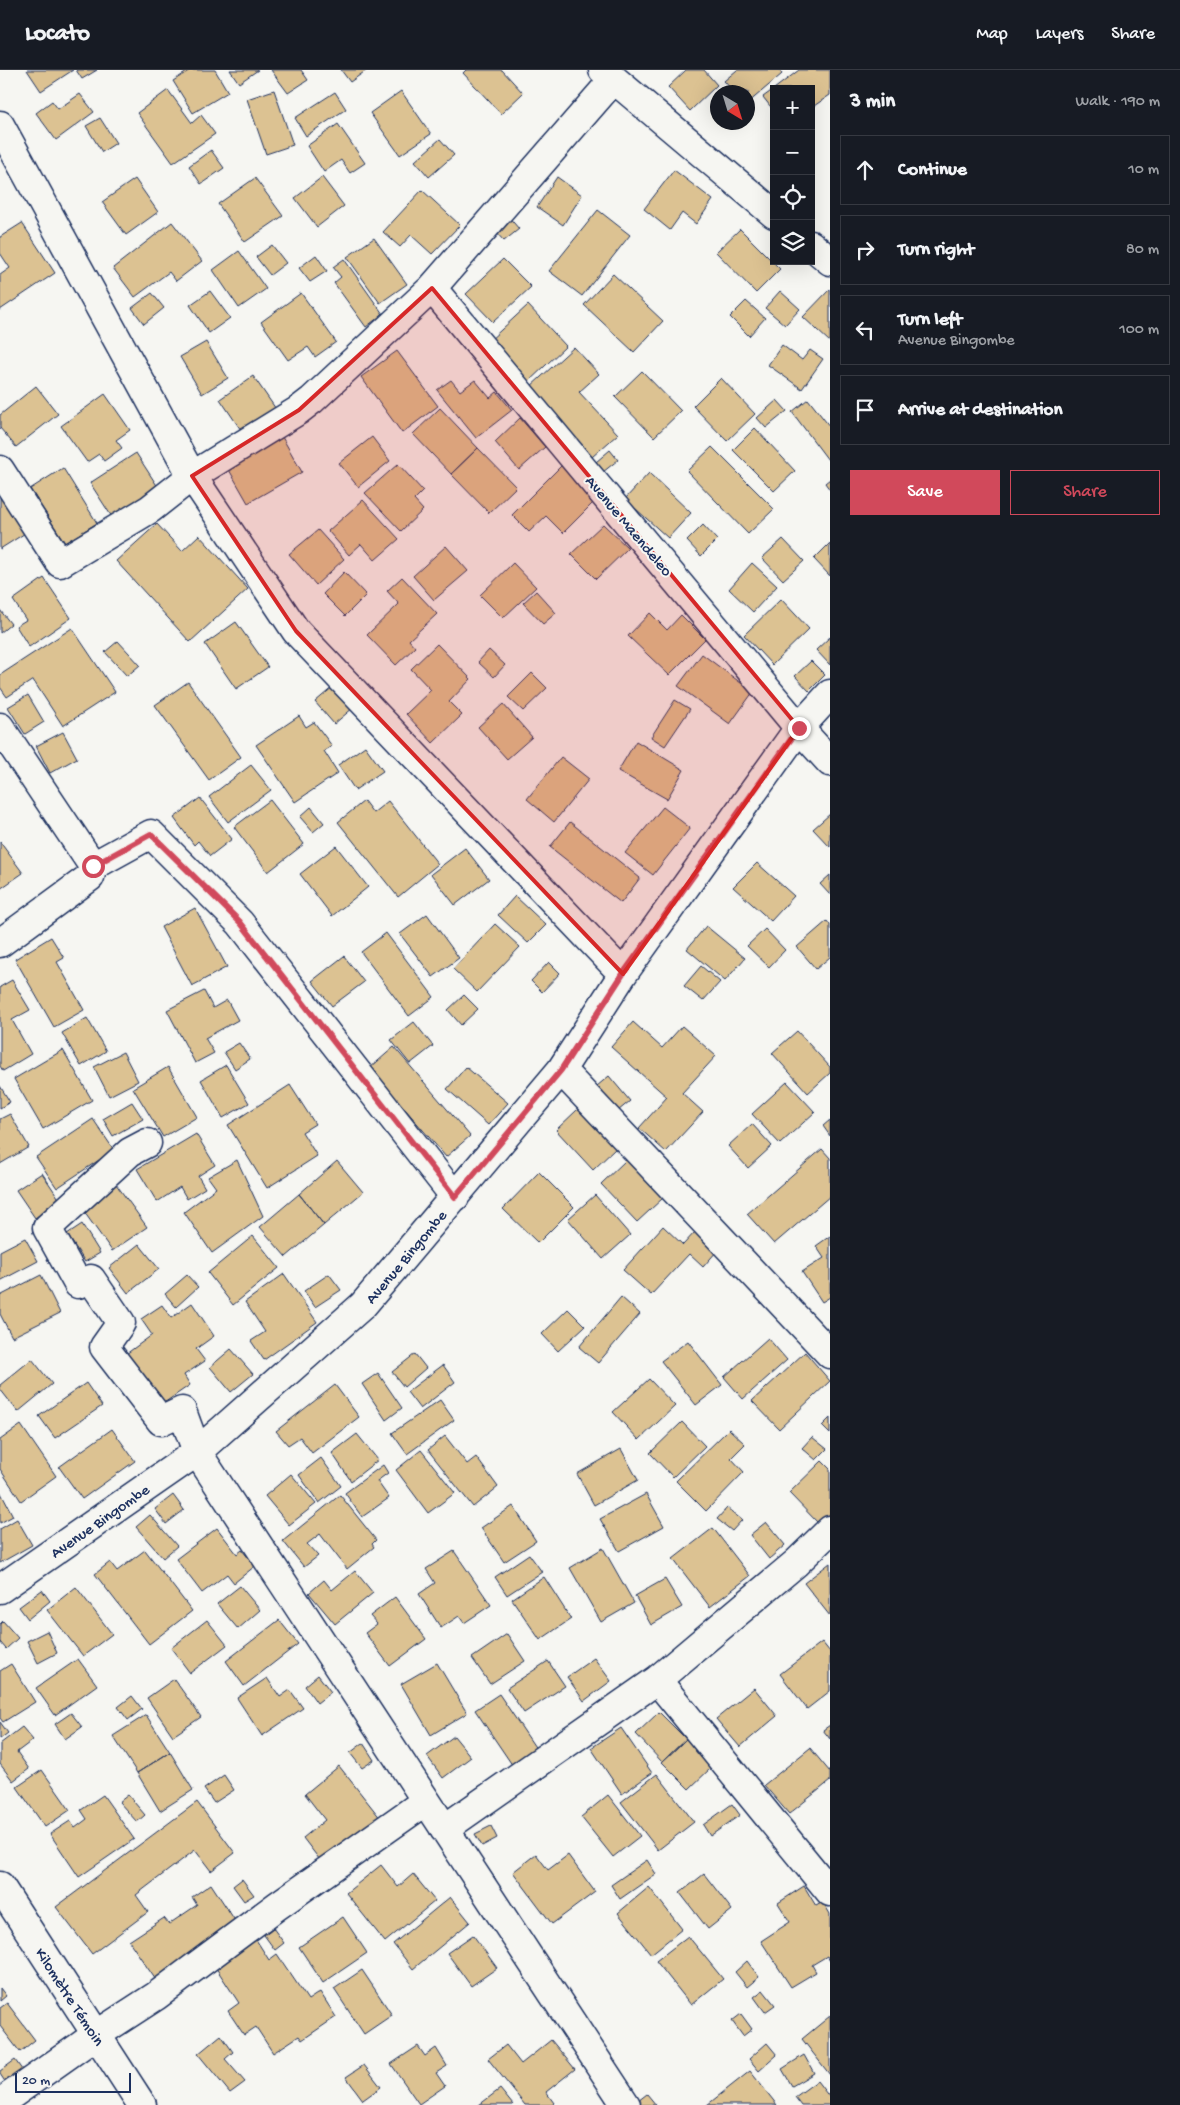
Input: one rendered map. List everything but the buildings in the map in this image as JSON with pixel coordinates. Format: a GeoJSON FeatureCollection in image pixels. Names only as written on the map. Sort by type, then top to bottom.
{"type":"FeatureCollection","features":[{"type":"Feature","properties":{"kind":"street"},"geometry":{"type":"LineString","coordinates":[[0,470],[60,563],[150,509],[192,476],[312,400],[432,288],[609,75],[770,211]]}},
{"type":"Feature","properties":{"kind":"street"},"geometry":{"type":"LineString","coordinates":[[0,126],[192,476],[296,631],[623,974]]}},
{"type":"Feature","properties":{"kind":"street"},"geometry":{"type":"LineString","coordinates":[[815,248],[830,261]]}},
{"type":"Feature","properties":{"kind":"street","name":"Avenue Maendeleo"},"geometry":{"type":"LineString","coordinates":[[432,288],[799,728],[830,762]]}},
{"type":"Feature","properties":{"kind":"street","name":"Avenue Bingombe"},"geometry":{"type":"LineString","coordinates":[[0,1589],[197,1452],[363,1305],[561,1070],[623,974],[799,728],[830,694]]}},
{"type":"Feature","properties":{"kind":"street"},"geometry":{"type":"LineString","coordinates":[[0,727],[93,866]]}},
{"type":"Feature","properties":{"kind":"street"},"geometry":{"type":"LineString","coordinates":[[0,943],[90,877],[93,866],[151,834],[240,922],[455,1197]]}},
{"type":"Feature","properties":{"kind":"street"},"geometry":{"type":"LineString","coordinates":[[561,1070],[830,1354]]}},
{"type":"Feature","properties":{"kind":"street"},"geometry":{"type":"LineString","coordinates":[[147,1143],[130,1152],[47,1228],[78,1284],[90,1279],[121,1322],[104,1347],[161,1421],[182,1411],[197,1452],[626,2105]]}},
{"type":"Feature","properties":{"kind":"street"},"geometry":{"type":"LineString","coordinates":[[444,1829],[657,1680],[796,1563],[830,1530]]}},
{"type":"Feature","properties":{"kind":"street"},"geometry":{"type":"LineString","coordinates":[[657,1680],[830,1892]]}},
{"type":"Feature","properties":{"kind":"street"},"geometry":{"type":"LineString","coordinates":[[0,2103],[96,2035],[156,1996],[277,1906],[426,1801]]}},
{"type":"Feature","properties":{"kind":"street","name":"Kilomètre Témoin"},"geometry":{"type":"LineString","coordinates":[[0,1886],[142,2105]]}},
{"type":"Feature","properties":{"kind":"highlighted area"},"geometry":{"type":"Polygon","coordinates":[[[432,288],[799,728],[623,974],[296,631],[192,476],[299,410],[432,288]]]}},
{"type":"Feature","properties":{"kind":"route"},"geometry":{"type":"LineString","coordinates":[[93,866],[151,834],[240,922],[455,1197],[561,1070],[623,974],[799,728]]}}]}
